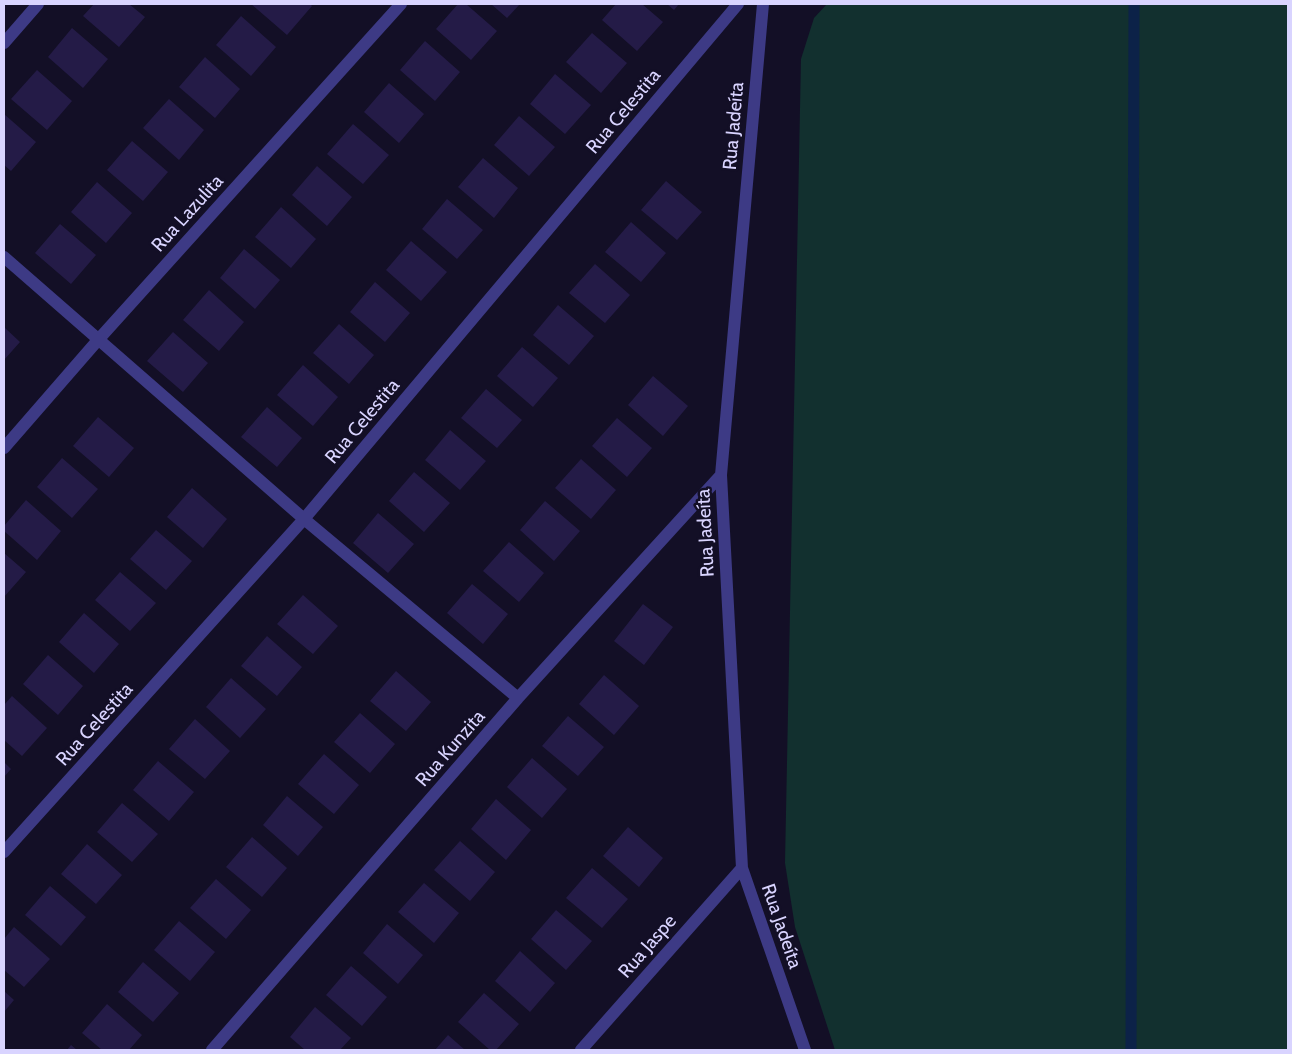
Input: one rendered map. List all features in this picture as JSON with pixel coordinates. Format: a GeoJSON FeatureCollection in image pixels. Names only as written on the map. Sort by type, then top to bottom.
{"type":"FeatureCollection","features":[{"type":"Feature","properties":{"kind":"street"},"geometry":{"type":"LineString","coordinates":[[4,43],[38,4]]}},
{"type":"Feature","properties":{"kind":"street","name":"Rua Lazulita"},"geometry":{"type":"LineString","coordinates":[[4,448],[98,340],[401,4]]}},
{"type":"Feature","properties":{"kind":"street","name":"Rua Celestita"},"geometry":{"type":"LineString","coordinates":[[4,852],[304,519],[738,4]]}},
{"type":"Feature","properties":{"kind":"street","name":"Rua Jadeíta"},"geometry":{"type":"LineString","coordinates":[[763,4],[721,475],[742,868],[805,1050]]}},
{"type":"Feature","properties":{"kind":"street"},"geometry":{"type":"LineString","coordinates":[[4,257],[304,519],[518,698]]}},
{"type":"Feature","properties":{"kind":"street","name":"Rua Kunzita"},"geometry":{"type":"LineString","coordinates":[[212,1050],[518,698],[721,475]]}},
{"type":"Feature","properties":{"kind":"street","name":"Rua Jaspe"},"geometry":{"type":"LineString","coordinates":[[581,1050],[742,868]]}},
{"type":"Feature","properties":{"kind":"green space"},"geometry":{"type":"Polygon","coordinates":[[[827,4],[1288,4],[1288,1050],[835,1050],[795,927],[785,863],[801,59],[814,18],[827,4]]]}},
{"type":"Feature","properties":{"kind":"building"},"geometry":{"type":"Polygon","coordinates":[[[94,4],[129,4],[145,17],[119,47],[83,16],[94,4]]]}},
{"type":"Feature","properties":{"kind":"building"},"geometry":{"type":"Polygon","coordinates":[[[251,4],[310,4],[312,6],[287,35],[251,4]]]}},
{"type":"Feature","properties":{"kind":"building"},"geometry":{"type":"Polygon","coordinates":[[[458,4],[466,4],[497,31],[471,60],[436,29],[458,4]]]}},
{"type":"Feature","properties":{"kind":"building"},"geometry":{"type":"Polygon","coordinates":[[[491,4],[520,4],[507,18],[491,4]]]}},
{"type":"Feature","properties":{"kind":"building"},"geometry":{"type":"Polygon","coordinates":[[[616,4],[642,4],[663,22],[637,51],[602,20],[616,4]]]}},
{"type":"Feature","properties":{"kind":"building"},"geometry":{"type":"Polygon","coordinates":[[[667,4],[679,4],[674,10],[667,4]]]}},
{"type":"Feature","properties":{"kind":"building"},"geometry":{"type":"Polygon","coordinates":[[[241,16],[276,47],[251,76],[216,45],[241,16]]]}},
{"type":"Feature","properties":{"kind":"building"},"geometry":{"type":"Polygon","coordinates":[[[72,28],[108,59],[83,88],[48,57],[72,28]]]}},
{"type":"Feature","properties":{"kind":"building"},"geometry":{"type":"Polygon","coordinates":[[[592,33],[627,63],[601,93],[566,62],[592,33]]]}},
{"type":"Feature","properties":{"kind":"building"},"geometry":{"type":"Polygon","coordinates":[[[425,41],[460,72],[435,101],[400,70],[425,41]]]}},
{"type":"Feature","properties":{"kind":"building"},"geometry":{"type":"Polygon","coordinates":[[[205,57],[240,89],[215,118],[179,87],[205,57]]]}},
{"type":"Feature","properties":{"kind":"building"},"geometry":{"type":"Polygon","coordinates":[[[37,70],[72,101],[47,130],[11,99],[37,70]]]}},
{"type":"Feature","properties":{"kind":"building"},"geometry":{"type":"Polygon","coordinates":[[[555,74],[591,105],[565,134],[530,104],[555,74]]]}},
{"type":"Feature","properties":{"kind":"building"},"geometry":{"type":"Polygon","coordinates":[[[389,83],[424,114],[399,143],[364,112],[389,83]]]}},
{"type":"Feature","properties":{"kind":"building"},"geometry":{"type":"Polygon","coordinates":[[[169,99],[204,130],[179,160],[143,128],[169,99]]]}},
{"type":"Feature","properties":{"kind":"building"},"geometry":{"type":"Polygon","coordinates":[[[4,114],[36,142],[11,171],[4,165],[4,114]]]}},
{"type":"Feature","properties":{"kind":"building"},"geometry":{"type":"Polygon","coordinates":[[[519,116],[555,147],[529,176],[494,145],[519,116]]]}},
{"type":"Feature","properties":{"kind":"building"},"geometry":{"type":"Polygon","coordinates":[[[353,124],[389,155],[363,184],[327,154],[353,124]]]}},
{"type":"Feature","properties":{"kind":"building"},"geometry":{"type":"Polygon","coordinates":[[[132,141],[168,172],[143,201],[107,170],[132,141]]]}},
{"type":"Feature","properties":{"kind":"building"},"geometry":{"type":"Polygon","coordinates":[[[483,158],[518,188],[494,218],[458,187],[483,158]]]}},
{"type":"Feature","properties":{"kind":"building"},"geometry":{"type":"Polygon","coordinates":[[[317,166],[352,197],[327,226],[292,195],[317,166]]]}},
{"type":"Feature","properties":{"kind":"building"},"geometry":{"type":"Polygon","coordinates":[[[666,181],[702,212],[677,240],[641,210],[666,181]]]}},
{"type":"Feature","properties":{"kind":"building"},"geometry":{"type":"Polygon","coordinates":[[[97,182],[132,213],[106,243],[71,212],[97,182]]]}},
{"type":"Feature","properties":{"kind":"building"},"geometry":{"type":"Polygon","coordinates":[[[447,199],[483,230],[457,259],[422,229],[447,199]]]}},
{"type":"Feature","properties":{"kind":"building"},"geometry":{"type":"Polygon","coordinates":[[[281,207],[316,239],[291,268],[255,237],[281,207]]]}},
{"type":"Feature","properties":{"kind":"building"},"geometry":{"type":"Polygon","coordinates":[[[631,222],[666,253],[641,282],[605,252],[631,222]]]}},
{"type":"Feature","properties":{"kind":"building"},"geometry":{"type":"Polygon","coordinates":[[[60,224],[96,255],[71,284],[35,253],[60,224]]]}},
{"type":"Feature","properties":{"kind":"building"},"geometry":{"type":"Polygon","coordinates":[[[411,241],[447,272],[421,301],[386,270],[411,241]]]}},
{"type":"Feature","properties":{"kind":"building"},"geometry":{"type":"Polygon","coordinates":[[[244,249],[280,280],[255,309],[220,278],[244,249]]]}},
{"type":"Feature","properties":{"kind":"building"},"geometry":{"type":"Polygon","coordinates":[[[595,264],[630,295],[605,323],[569,293],[595,264]]]}},
{"type":"Feature","properties":{"kind":"building"},"geometry":{"type":"Polygon","coordinates":[[[375,282],[410,313],[385,342],[350,312],[375,282]]]}},
{"type":"Feature","properties":{"kind":"building"},"geometry":{"type":"Polygon","coordinates":[[[209,290],[244,322],[219,351],[183,320],[209,290]]]}},
{"type":"Feature","properties":{"kind":"building"},"geometry":{"type":"Polygon","coordinates":[[[558,305],[594,336],[569,365],[533,335],[558,305]]]}},
{"type":"Feature","properties":{"kind":"building"},"geometry":{"type":"Polygon","coordinates":[[[339,324],[374,355],[349,384],[313,353],[339,324]]]}},
{"type":"Feature","properties":{"kind":"building"},"geometry":{"type":"Polygon","coordinates":[[[4,327],[20,342],[4,360],[4,327]]]}},
{"type":"Feature","properties":{"kind":"building"},"geometry":{"type":"Polygon","coordinates":[[[173,332],[208,363],[183,392],[147,361],[173,332]]]}},
{"type":"Feature","properties":{"kind":"building"},"geometry":{"type":"Polygon","coordinates":[[[522,347],[558,378],[533,407],[497,376],[522,347]]]}},
{"type":"Feature","properties":{"kind":"building"},"geometry":{"type":"Polygon","coordinates":[[[303,365],[338,397],[313,426],[277,395],[303,365]]]}},
{"type":"Feature","properties":{"kind":"building"},"geometry":{"type":"Polygon","coordinates":[[[653,376],[688,406],[663,436],[628,405],[653,376]]]}},
{"type":"Feature","properties":{"kind":"building"},"geometry":{"type":"Polygon","coordinates":[[[486,389],[522,420],[497,448],[461,418],[486,389]]]}},
{"type":"Feature","properties":{"kind":"building"},"geometry":{"type":"Polygon","coordinates":[[[267,407],[302,438],[277,467],[241,437],[267,407]]]}},
{"type":"Feature","properties":{"kind":"building"},"geometry":{"type":"Polygon","coordinates":[[[98,417],[134,448],[109,477],[73,446],[98,417]]]}},
{"type":"Feature","properties":{"kind":"building"},"geometry":{"type":"Polygon","coordinates":[[[617,418],[652,448],[627,477],[592,446],[617,418]]]}},
{"type":"Feature","properties":{"kind":"building"},"geometry":{"type":"Polygon","coordinates":[[[450,430],[486,461],[460,490],[425,460],[450,430]]]}},
{"type":"Feature","properties":{"kind":"building"},"geometry":{"type":"Polygon","coordinates":[[[62,458],[98,489],[72,518],[37,487],[62,458]]]}},
{"type":"Feature","properties":{"kind":"building"},"geometry":{"type":"Polygon","coordinates":[[[581,459],[616,490],[591,519],[555,488],[581,459]]]}},
{"type":"Feature","properties":{"kind":"building"},"geometry":{"type":"Polygon","coordinates":[[[414,472],[450,503],[424,532],[389,501],[414,472]]]}},
{"type":"Feature","properties":{"kind":"building"},"geometry":{"type":"Polygon","coordinates":[[[192,488],[227,519],[203,548],[167,517],[192,488]]]}},
{"type":"Feature","properties":{"kind":"building"},"geometry":{"type":"Polygon","coordinates":[[[26,500],[61,531],[37,560],[4,531],[4,526],[26,500]]]}},
{"type":"Feature","properties":{"kind":"building"},"geometry":{"type":"Polygon","coordinates":[[[545,501],[580,531],[554,561],[520,530],[545,501]]]}},
{"type":"Feature","properties":{"kind":"building"},"geometry":{"type":"Polygon","coordinates":[[[378,513],[414,544],[388,573],[353,543],[378,513]]]}},
{"type":"Feature","properties":{"kind":"building"},"geometry":{"type":"Polygon","coordinates":[[[156,530],[192,561],[166,590],[130,559],[156,530]]]}},
{"type":"Feature","properties":{"kind":"building"},"geometry":{"type":"Polygon","coordinates":[[[509,542],[544,573],[519,602],[483,571],[509,542]]]}},
{"type":"Feature","properties":{"kind":"building"},"geometry":{"type":"Polygon","coordinates":[[[4,553],[26,572],[4,597],[4,553]]]}},
{"type":"Feature","properties":{"kind":"building"},"geometry":{"type":"Polygon","coordinates":[[[120,572],[156,603],[130,631],[95,600],[120,572]]]}},
{"type":"Feature","properties":{"kind":"building"},"geometry":{"type":"Polygon","coordinates":[[[472,584],[508,614],[483,644],[447,613],[472,584]]]}},
{"type":"Feature","properties":{"kind":"building"},"geometry":{"type":"Polygon","coordinates":[[[303,595],[338,626],[313,654],[277,624],[303,595]]]}},
{"type":"Feature","properties":{"kind":"building"},"geometry":{"type":"Polygon","coordinates":[[[643,604],[673,627],[644,665],[614,641],[643,604]]]}},
{"type":"Feature","properties":{"kind":"building"},"geometry":{"type":"Polygon","coordinates":[[[84,613],[119,644],[94,673],[59,642],[84,613]]]}},
{"type":"Feature","properties":{"kind":"building"},"geometry":{"type":"Polygon","coordinates":[[[267,636],[302,667],[277,696],[241,666],[267,636]]]}},
{"type":"Feature","properties":{"kind":"building"},"geometry":{"type":"Polygon","coordinates":[[[48,655],[83,686],[58,715],[23,684],[48,655]]]}},
{"type":"Feature","properties":{"kind":"building"},"geometry":{"type":"Polygon","coordinates":[[[396,671],[431,702],[406,731],[370,701],[396,671]]]}},
{"type":"Feature","properties":{"kind":"building"},"geometry":{"type":"Polygon","coordinates":[[[604,675],[639,706],[614,735],[579,704],[604,675]]]}},
{"type":"Feature","properties":{"kind":"building"},"geometry":{"type":"Polygon","coordinates":[[[231,678],[266,709],[240,738],[206,707],[231,678]]]}},
{"type":"Feature","properties":{"kind":"building"},"geometry":{"type":"Polygon","coordinates":[[[12,696],[47,728],[22,756],[4,740],[4,705],[12,696]]]}},
{"type":"Feature","properties":{"kind":"building"},"geometry":{"type":"Polygon","coordinates":[[[360,713],[395,744],[370,773],[334,742],[360,713]]]}},
{"type":"Feature","properties":{"kind":"building"},"geometry":{"type":"Polygon","coordinates":[[[568,716],[604,747],[578,776],[542,746],[568,716]]]}},
{"type":"Feature","properties":{"kind":"building"},"geometry":{"type":"Polygon","coordinates":[[[195,719],[230,751],[205,779],[169,749],[195,719]]]}},
{"type":"Feature","properties":{"kind":"building"},"geometry":{"type":"Polygon","coordinates":[[[324,754],[359,785],[334,814],[298,784],[324,754]]]}},
{"type":"Feature","properties":{"kind":"building"},"geometry":{"type":"Polygon","coordinates":[[[532,758],[567,789],[542,818],[507,787],[532,758]]]}},
{"type":"Feature","properties":{"kind":"building"},"geometry":{"type":"Polygon","coordinates":[[[158,761],[194,792],[169,821],[133,790],[158,761]]]}},
{"type":"Feature","properties":{"kind":"building"},"geometry":{"type":"Polygon","coordinates":[[[4,762],[11,769],[4,777],[4,762]]]}},
{"type":"Feature","properties":{"kind":"building"},"geometry":{"type":"Polygon","coordinates":[[[287,796],[323,827],[298,856],[263,825],[287,796]]]}},
{"type":"Feature","properties":{"kind":"building"},"geometry":{"type":"Polygon","coordinates":[[[496,799],[531,830],[506,860],[471,829],[496,799]]]}},
{"type":"Feature","properties":{"kind":"building"},"geometry":{"type":"Polygon","coordinates":[[[122,803],[158,834],[132,862],[97,832],[122,803]]]}},
{"type":"Feature","properties":{"kind":"building"},"geometry":{"type":"Polygon","coordinates":[[[628,827],[663,858],[639,887],[603,856],[628,827]]]}},
{"type":"Feature","properties":{"kind":"building"},"geometry":{"type":"Polygon","coordinates":[[[252,837],[287,868],[262,897],[226,867],[252,837]]]}},
{"type":"Feature","properties":{"kind":"building"},"geometry":{"type":"Polygon","coordinates":[[[460,841],[495,872],[470,901],[434,870],[460,841]]]}},
{"type":"Feature","properties":{"kind":"building"},"geometry":{"type":"Polygon","coordinates":[[[87,844],[122,875],[96,904],[61,874],[87,844]]]}},
{"type":"Feature","properties":{"kind":"building"},"geometry":{"type":"Polygon","coordinates":[[[592,868],[628,899],[602,928],[566,898],[592,868]]]}},
{"type":"Feature","properties":{"kind":"building"},"geometry":{"type":"Polygon","coordinates":[[[216,879],[251,910],[226,939],[190,908],[216,879]]]}},
{"type":"Feature","properties":{"kind":"building"},"geometry":{"type":"Polygon","coordinates":[[[424,883],[459,913],[434,943],[398,912],[424,883]]]}},
{"type":"Feature","properties":{"kind":"building"},"geometry":{"type":"Polygon","coordinates":[[[50,886],[86,917],[61,946],[25,915],[50,886]]]}},
{"type":"Feature","properties":{"kind":"building"},"geometry":{"type":"Polygon","coordinates":[[[556,910],[592,941],[566,970],[531,939],[556,910]]]}},
{"type":"Feature","properties":{"kind":"building"},"geometry":{"type":"Polygon","coordinates":[[[179,921],[215,952],[190,981],[154,950],[179,921]]]}},
{"type":"Feature","properties":{"kind":"building"},"geometry":{"type":"Polygon","coordinates":[[[387,924],[423,955],[398,984],[363,953],[387,924]]]}},
{"type":"Feature","properties":{"kind":"building"},"geometry":{"type":"Polygon","coordinates":[[[14,927],[50,959],[24,987],[4,970],[4,939],[14,927]]]}},
{"type":"Feature","properties":{"kind":"building"},"geometry":{"type":"Polygon","coordinates":[[[520,951],[555,983],[530,1012],[495,981],[520,951]]]}},
{"type":"Feature","properties":{"kind":"building"},"geometry":{"type":"Polygon","coordinates":[[[143,962],[179,993],[153,1022],[118,992],[143,962]]]}},
{"type":"Feature","properties":{"kind":"building"},"geometry":{"type":"Polygon","coordinates":[[[351,966],[387,997],[362,1026],[326,995],[351,966]]]}},
{"type":"Feature","properties":{"kind":"building"},"geometry":{"type":"Polygon","coordinates":[[[4,991],[14,1000],[4,1012],[4,991]]]}},
{"type":"Feature","properties":{"kind":"building"},"geometry":{"type":"Polygon","coordinates":[[[484,993],[519,1024],[496,1050],[490,1050],[458,1022],[484,993]]]}},
{"type":"Feature","properties":{"kind":"building"},"geometry":{"type":"Polygon","coordinates":[[[107,1004],[142,1035],[129,1050],[102,1050],[82,1033],[107,1004]]]}},
{"type":"Feature","properties":{"kind":"building"},"geometry":{"type":"Polygon","coordinates":[[[315,1007],[351,1038],[340,1050],[305,1050],[290,1037],[315,1007]]]}},
{"type":"Feature","properties":{"kind":"building"},"geometry":{"type":"Polygon","coordinates":[[[448,1035],[465,1050],[435,1050],[448,1035]]]}},
{"type":"Feature","properties":{"kind":"building"},"geometry":{"type":"Polygon","coordinates":[[[71,1045],[77,1050],[67,1050],[71,1045]]]}},
{"type":"Feature","properties":{"kind":"waterway"},"geometry":{"type":"LineString","coordinates":[[1131,1050],[1134,4]]}}]}
